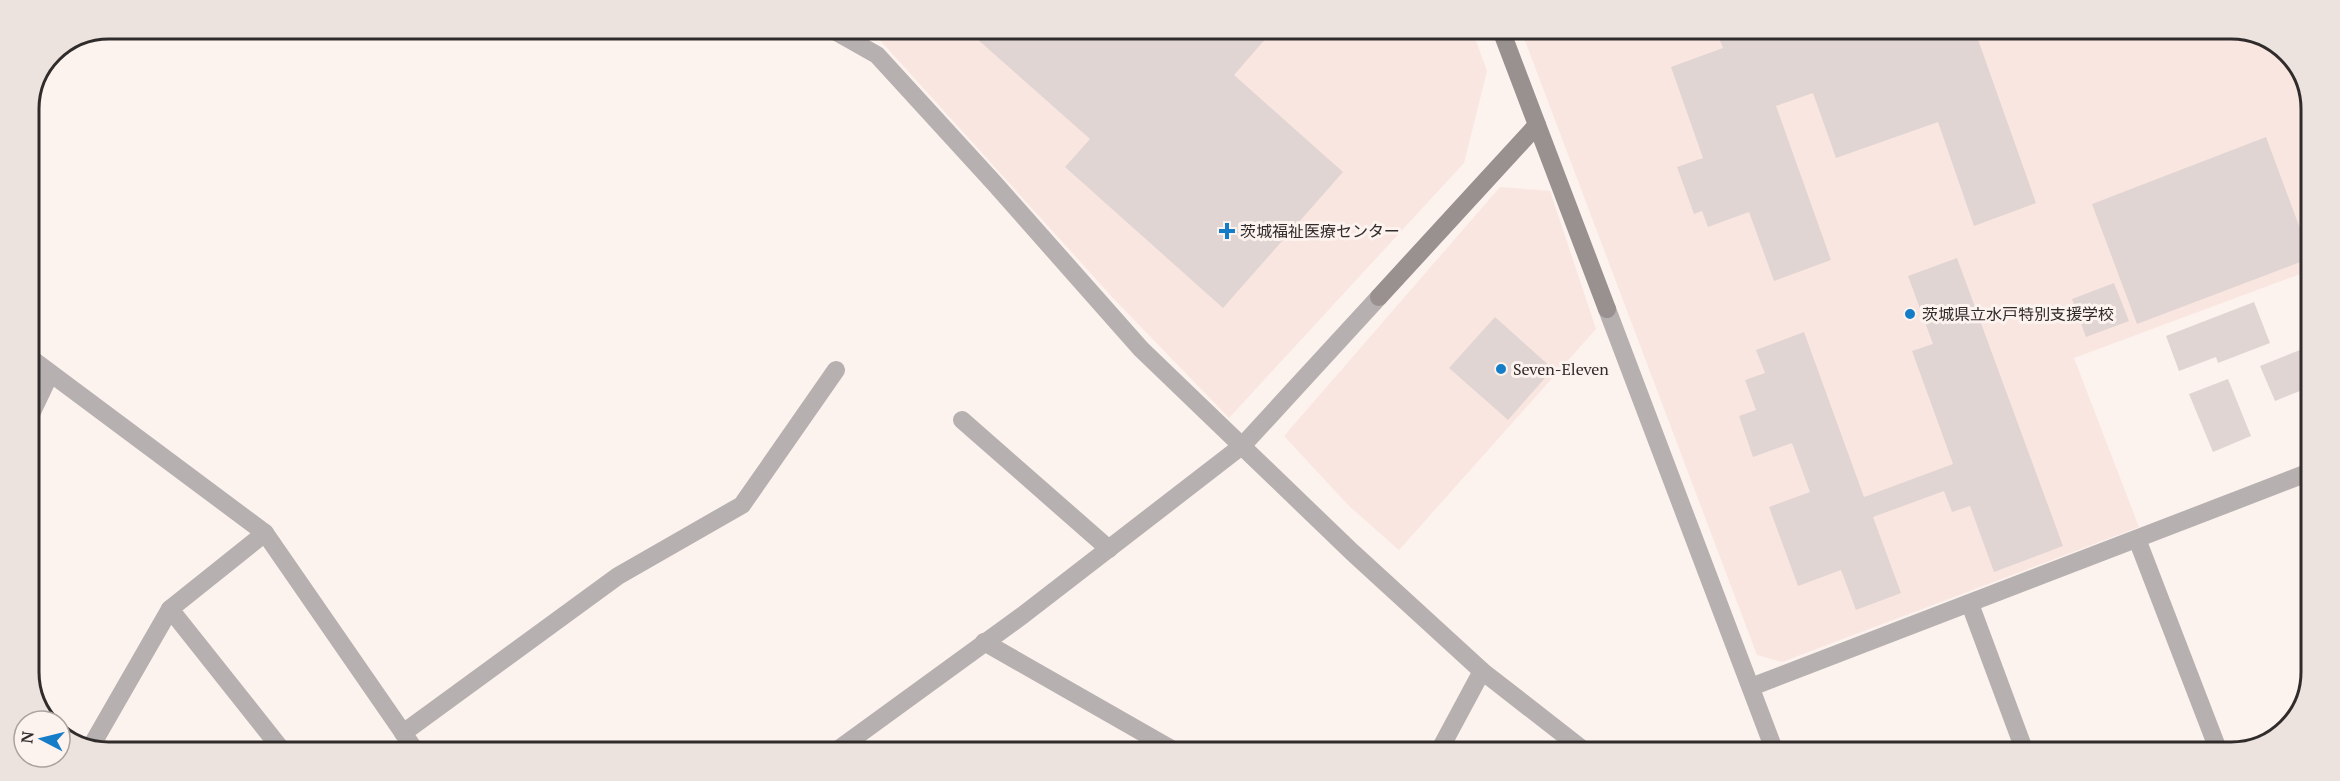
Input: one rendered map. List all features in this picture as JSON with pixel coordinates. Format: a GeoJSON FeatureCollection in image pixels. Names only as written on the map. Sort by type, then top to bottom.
{"type":"FeatureCollection","features":[{"type":"Feature","properties":{"kind":"street"},"geometry":{"type":"LineString","coordinates":[[849,39],[877,55],[1141,349],[1352,552],[1482,671],[1573,742]]}},
{"type":"Feature","properties":{"kind":"street"},"geometry":{"type":"LineString","coordinates":[[1504,39],[1771,742]]}},
{"type":"Feature","properties":{"kind":"street"},"geometry":{"type":"LineString","coordinates":[[848,742],[1109,549],[1243,445],[1537,124]]}},
{"type":"Feature","properties":{"kind":"street"},"geometry":{"type":"LineString","coordinates":[[39,365],[265,533],[409,742]]}},
{"type":"Feature","properties":{"kind":"street"},"geometry":{"type":"LineString","coordinates":[[403,733],[618,576],[742,504],[836,370]]}},
{"type":"Feature","properties":{"kind":"street"},"geometry":{"type":"LineString","coordinates":[[39,398],[51,374]]}},
{"type":"Feature","properties":{"kind":"street"},"geometry":{"type":"LineString","coordinates":[[962,420],[1109,549]]}},
{"type":"Feature","properties":{"kind":"street"},"geometry":{"type":"LineString","coordinates":[[1751,687],[2301,475]]}},
{"type":"Feature","properties":{"kind":"street"},"geometry":{"type":"LineString","coordinates":[[94,740],[170,609],[265,533]]}},
{"type":"Feature","properties":{"kind":"street"},"geometry":{"type":"LineString","coordinates":[[2137,539],[2214,742]]}},
{"type":"Feature","properties":{"kind":"street"},"geometry":{"type":"LineString","coordinates":[[1970,604],[2021,742]]}},
{"type":"Feature","properties":{"kind":"street"},"geometry":{"type":"LineString","coordinates":[[170,609],[276,742]]}},
{"type":"Feature","properties":{"kind":"street"},"geometry":{"type":"LineString","coordinates":[[984,642],[1159,742]]}},
{"type":"Feature","properties":{"kind":"street"},"geometry":{"type":"LineString","coordinates":[[1444,742],[1482,671]]}},
{"type":"Feature","properties":{"kind":"shaded area","name":"茨城福祉医療センター"},"geometry":{"type":"Polygon","coordinates":[[[879,39],[1475,39],[1487,71],[1464,163],[1229,418],[1113,298],[879,39]]]}},
{"type":"Feature","properties":{"kind":"shaded area","name":"茨城県立水戸特別支援学校"},"geometry":{"type":"Polygon","coordinates":[[[1524,39],[2231,39],[2249,41],[2270,51],[2292,74],[2300,96],[2301,274],[2074,358],[2139,527],[1782,662],[1757,655],[1524,39]]]}},
{"type":"Feature","properties":{"kind":"shaded area"},"geometry":{"type":"Polygon","coordinates":[[[1500,187],[1550,191],[1596,329],[1399,550],[1349,506],[1284,436],[1500,187]]]}},
{"type":"Feature","properties":{"kind":"building"},"geometry":{"type":"Polygon","coordinates":[[[977,39],[1265,39],[1234,75],[1343,172],[1223,308],[1065,167],[1090,139],[977,39]]]}},
{"type":"Feature","properties":{"kind":"building"},"geometry":{"type":"Polygon","coordinates":[[[1719,39],[1978,39],[2036,203],[1974,226],[1938,122],[1836,158],[1813,93],[1776,106],[1831,260],[1774,281],[1749,212],[1708,227],[1702,211],[1694,214],[1677,167],[1703,158],[1671,67],[1723,48],[1719,39]]]}},
{"type":"Feature","properties":{"kind":"building"},"geometry":{"type":"Polygon","coordinates":[[[2266,137],[2301,231],[2301,262],[2137,324],[2092,204],[2266,137]]]}},
{"type":"Feature","properties":{"kind":"building"},"geometry":{"type":"Polygon","coordinates":[[[1957,258],[2063,546],[1994,572],[1970,506],[1952,512],[1944,491],[1873,517],[1901,593],[1856,610],[1841,570],[1798,586],[1769,507],[1810,492],[1792,443],[1753,457],[1739,416],[1756,410],[1745,380],[1765,373],[1756,350],[1804,332],[1864,497],[1953,464],[1912,351],[1933,344],[1908,276],[1957,258]]]}},
{"type":"Feature","properties":{"kind":"building"},"geometry":{"type":"Polygon","coordinates":[[[2114,283],[2129,321],[2086,337],[2072,299],[2114,283]]]}},
{"type":"Feature","properties":{"kind":"building"},"geometry":{"type":"Polygon","coordinates":[[[2254,302],[2270,343],[2218,363],[2216,357],[2179,371],[2166,336],[2254,302]]]}},
{"type":"Feature","properties":{"kind":"building","name":"Seven-Eleven"},"geometry":{"type":"Polygon","coordinates":[[[1495,317],[1553,369],[1508,420],[1449,368],[1495,317]]]}},
{"type":"Feature","properties":{"kind":"building"},"geometry":{"type":"Polygon","coordinates":[[[2301,350],[2301,391],[2275,401],[2260,366],[2301,350]]]}},
{"type":"Feature","properties":{"kind":"building"},"geometry":{"type":"Polygon","coordinates":[[[2228,379],[2251,436],[2213,452],[2189,394],[2228,379]]]}},
{"type":"Feature","properties":{"kind":"place","name":"茨城福祉医療センター"},"geometry":{"type":"Point","coordinates":[1227,231]}},
{"type":"Feature","properties":{"kind":"place","name":"茨城県立水戸特別支援学校"},"geometry":{"type":"Point","coordinates":[1910,314]}},
{"type":"Feature","properties":{"kind":"place","name":"Seven-Eleven"},"geometry":{"type":"Point","coordinates":[1501,369]}}]}
